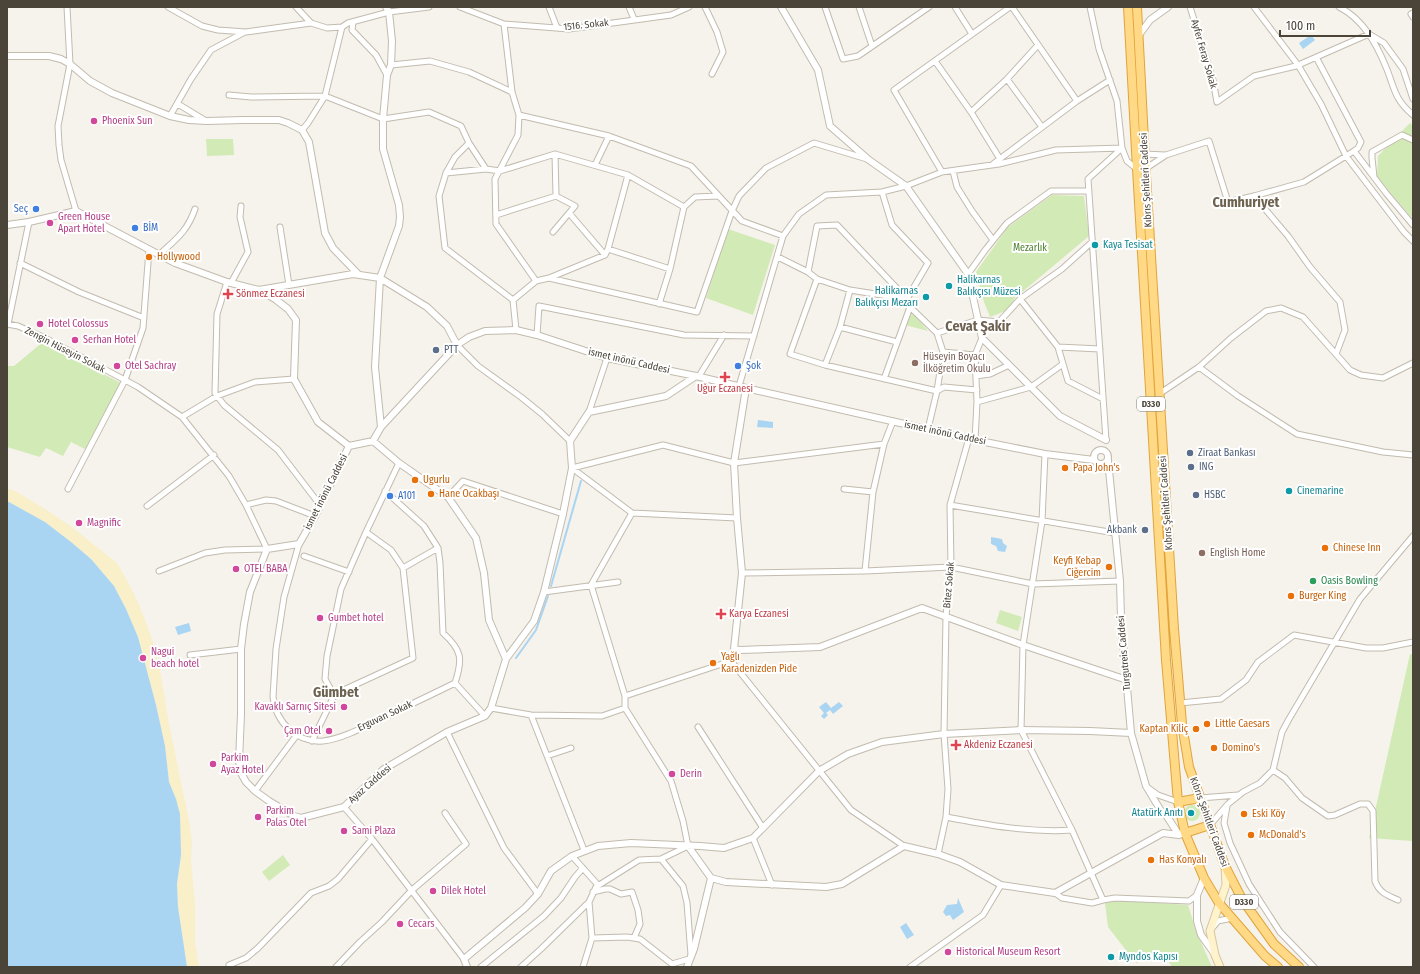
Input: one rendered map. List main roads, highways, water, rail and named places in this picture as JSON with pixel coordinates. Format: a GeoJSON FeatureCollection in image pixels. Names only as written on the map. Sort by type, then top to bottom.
{"type":"FeatureCollection","features":[{"type":"Feature","properties":{"kind":"highway","name":"Kıbrıs Şehitleri Caddesi"},"geometry":{"type":"LineString","coordinates":[[1128,7],[1136,168],[1166,660],[1182,834],[1204,878],[1220,903],[1266,956],[1278,967]]}},
{"type":"Feature","properties":{"kind":"highway","name":"Kıbrıs Şehitleri Caddesi"},"geometry":{"type":"LineString","coordinates":[[1137,7],[1144,154],[1174,629],[1180,702],[1189,767],[1225,866],[1242,899],[1274,944],[1299,967]]}},
{"type":"Feature","properties":{"kind":"highway"},"geometry":{"type":"LineString","coordinates":[[1178,802],[1200,798]]}},
{"type":"Feature","properties":{"kind":"highway"},"geometry":{"type":"LineString","coordinates":[[1182,834],[1210,825]]}},
{"type":"Feature","properties":{"kind":"main road"},"geometry":{"type":"LineString","coordinates":[[1220,967],[1215,955],[1210,931],[1226,885],[1225,866]]}},
{"type":"Feature","properties":{"kind":"water"},"geometry":{"type":"Polygon","coordinates":[[[1311,35],[1315,40],[1303,49],[1299,43],[1311,35]]]}},
{"type":"Feature","properties":{"kind":"water"},"geometry":{"type":"Polygon","coordinates":[[[758,420],[773,422],[773,428],[757,427],[758,420]]]}},
{"type":"Feature","properties":{"kind":"water"},"geometry":{"type":"Polygon","coordinates":[[[7,501],[45,522],[91,559],[114,586],[138,637],[165,746],[169,782],[180,814],[181,855],[177,884],[178,907],[187,967],[7,967],[7,501]]]}},
{"type":"Feature","properties":{"kind":"water"},"geometry":{"type":"Polygon","coordinates":[[[991,537],[1002,539],[1003,543],[1007,546],[1005,552],[998,551],[996,546],[991,544],[991,537]]]}},
{"type":"Feature","properties":{"kind":"water"},"geometry":{"type":"Polygon","coordinates":[[[189,623],[191,631],[178,635],[175,627],[189,623]]]}},
{"type":"Feature","properties":{"kind":"water"},"geometry":{"type":"Polygon","coordinates":[[[826,702],[831,708],[839,702],[843,706],[833,714],[830,710],[826,713],[828,715],[824,719],[821,716],[824,713],[819,707],[826,702]]]}},
{"type":"Feature","properties":{"kind":"water"},"geometry":{"type":"Polygon","coordinates":[[[958,898],[964,912],[953,920],[950,915],[946,916],[943,912],[947,905],[957,904],[958,898]]]}},
{"type":"Feature","properties":{"kind":"water"},"geometry":{"type":"Polygon","coordinates":[[[906,923],[914,935],[907,939],[900,927],[906,923]]]}},
{"type":"Feature","properties":{"kind":"waterway"},"geometry":{"type":"LineString","coordinates":[[551,586],[581,481]]}},
{"type":"Feature","properties":{"kind":"waterway"},"geometry":{"type":"LineString","coordinates":[[516,658],[536,630],[548,596]]}},
{"type":"Feature","properties":{"kind":"place","name":"Phoenix Sun"},"geometry":{"type":"Point","coordinates":[94,121]}},
{"type":"Feature","properties":{"kind":"place","name":"Seç"},"geometry":{"type":"Point","coordinates":[36,209]}},
{"type":"Feature","properties":{"kind":"place","name":"Green House Apart Hotel"},"geometry":{"type":"Point","coordinates":[50,223]}},
{"type":"Feature","properties":{"kind":"place","name":"BİM"},"geometry":{"type":"Point","coordinates":[135,228]}},
{"type":"Feature","properties":{"kind":"place","name":"Kaya Tesisat"},"geometry":{"type":"Point","coordinates":[1095,245]}},
{"type":"Feature","properties":{"kind":"place","name":"Hollywood"},"geometry":{"type":"Point","coordinates":[149,257]}},
{"type":"Feature","properties":{"kind":"place","name":"Halikarnas Balıkçısı Müzesi"},"geometry":{"type":"Point","coordinates":[949,286]}},
{"type":"Feature","properties":{"kind":"place","name":"Sönmez Eczanesi"},"geometry":{"type":"Point","coordinates":[228,294]}},
{"type":"Feature","properties":{"kind":"place","name":"Halikarnas Balıkçısı Mezarı"},"geometry":{"type":"Point","coordinates":[926,297]}},
{"type":"Feature","properties":{"kind":"place","name":"Hotel Colossus"},"geometry":{"type":"Point","coordinates":[40,324]}},
{"type":"Feature","properties":{"kind":"place","name":"Serhan Hotel"},"geometry":{"type":"Point","coordinates":[75,340]}},
{"type":"Feature","properties":{"kind":"place","name":"PTT"},"geometry":{"type":"Point","coordinates":[436,350]}},
{"type":"Feature","properties":{"kind":"place","name":"Hüseyin Boyacı İlköğretim Okulu"},"geometry":{"type":"Point","coordinates":[915,363]}},
{"type":"Feature","properties":{"kind":"place","name":"Otel Sachray"},"geometry":{"type":"Point","coordinates":[117,366]}},
{"type":"Feature","properties":{"kind":"place","name":"Şok"},"geometry":{"type":"Point","coordinates":[738,366]}},
{"type":"Feature","properties":{"kind":"place","name":"Uğur Eczanesi"},"geometry":{"type":"Point","coordinates":[725,377]}},
{"type":"Feature","properties":{"kind":"place","name":"Ziraat Bankası"},"geometry":{"type":"Point","coordinates":[1190,453]}},
{"type":"Feature","properties":{"kind":"place","name":"ING"},"geometry":{"type":"Point","coordinates":[1191,467]}},
{"type":"Feature","properties":{"kind":"place","name":"Papa John's"},"geometry":{"type":"Point","coordinates":[1065,468]}},
{"type":"Feature","properties":{"kind":"place","name":"Ugurlu"},"geometry":{"type":"Point","coordinates":[415,480]}},
{"type":"Feature","properties":{"kind":"place","name":"Cinemarine"},"geometry":{"type":"Point","coordinates":[1289,491]}},
{"type":"Feature","properties":{"kind":"place","name":"Hane Ocakbaşı"},"geometry":{"type":"Point","coordinates":[431,494]}},
{"type":"Feature","properties":{"kind":"place","name":"HSBC"},"geometry":{"type":"Point","coordinates":[1196,495]}},
{"type":"Feature","properties":{"kind":"place","name":"A101"},"geometry":{"type":"Point","coordinates":[390,496]}},
{"type":"Feature","properties":{"kind":"place","name":"Magnific"},"geometry":{"type":"Point","coordinates":[79,523]}},
{"type":"Feature","properties":{"kind":"place","name":"Akbank"},"geometry":{"type":"Point","coordinates":[1145,530]}},
{"type":"Feature","properties":{"kind":"place","name":"Chinese Inn"},"geometry":{"type":"Point","coordinates":[1325,548]}},
{"type":"Feature","properties":{"kind":"place","name":"English Home"},"geometry":{"type":"Point","coordinates":[1202,553]}},
{"type":"Feature","properties":{"kind":"place","name":"Keyfi Kebap Ciğercim"},"geometry":{"type":"Point","coordinates":[1109,567]}},
{"type":"Feature","properties":{"kind":"place","name":"OTEL BABA"},"geometry":{"type":"Point","coordinates":[236,569]}},
{"type":"Feature","properties":{"kind":"place","name":"Oasis Bowling"},"geometry":{"type":"Point","coordinates":[1313,581]}},
{"type":"Feature","properties":{"kind":"place","name":"Burger King"},"geometry":{"type":"Point","coordinates":[1291,596]}},
{"type":"Feature","properties":{"kind":"place","name":"Karya Eczanesi"},"geometry":{"type":"Point","coordinates":[721,614]}},
{"type":"Feature","properties":{"kind":"place","name":"Gumbet hotel"},"geometry":{"type":"Point","coordinates":[320,618]}},
{"type":"Feature","properties":{"kind":"place","name":"Nagui beach hotel"},"geometry":{"type":"Point","coordinates":[143,658]}},
{"type":"Feature","properties":{"kind":"place","name":"Yağlı Karadenizden Pide"},"geometry":{"type":"Point","coordinates":[713,663]}},
{"type":"Feature","properties":{"kind":"place","name":"Kavaklı Sarnıç Sitesi"},"geometry":{"type":"Point","coordinates":[344,707]}},
{"type":"Feature","properties":{"kind":"place","name":"Little Caesars"},"geometry":{"type":"Point","coordinates":[1207,724]}},
{"type":"Feature","properties":{"kind":"place","name":"Kaptan Kiliç"},"geometry":{"type":"Point","coordinates":[1196,729]}},
{"type":"Feature","properties":{"kind":"place","name":"Çam Otel"},"geometry":{"type":"Point","coordinates":[329,731]}},
{"type":"Feature","properties":{"kind":"place","name":"Akdeniz Eczanesi"},"geometry":{"type":"Point","coordinates":[956,745]}},
{"type":"Feature","properties":{"kind":"place","name":"Domino's"},"geometry":{"type":"Point","coordinates":[1214,748]}},
{"type":"Feature","properties":{"kind":"place","name":"Parkim Ayaz Hotel"},"geometry":{"type":"Point","coordinates":[213,764]}},
{"type":"Feature","properties":{"kind":"place","name":"Derin"},"geometry":{"type":"Point","coordinates":[672,774]}},
{"type":"Feature","properties":{"kind":"place","name":"Atatürk Anıtı"},"geometry":{"type":"Point","coordinates":[1191,813]}},
{"type":"Feature","properties":{"kind":"place","name":"Eski Köy"},"geometry":{"type":"Point","coordinates":[1244,814]}},
{"type":"Feature","properties":{"kind":"place","name":"Parkim Palas Otel"},"geometry":{"type":"Point","coordinates":[258,817]}},
{"type":"Feature","properties":{"kind":"place","name":"Sami Plaza"},"geometry":{"type":"Point","coordinates":[344,831]}},
{"type":"Feature","properties":{"kind":"place","name":"McDonald's"},"geometry":{"type":"Point","coordinates":[1251,835]}},
{"type":"Feature","properties":{"kind":"place","name":"Has Konyalı"},"geometry":{"type":"Point","coordinates":[1151,860]}},
{"type":"Feature","properties":{"kind":"place","name":"Dilek Hotel"},"geometry":{"type":"Point","coordinates":[433,891]}},
{"type":"Feature","properties":{"kind":"place","name":"Cecars"},"geometry":{"type":"Point","coordinates":[400,924]}},
{"type":"Feature","properties":{"kind":"place","name":"Historical Museum Resort"},"geometry":{"type":"Point","coordinates":[948,952]}},
{"type":"Feature","properties":{"kind":"place","name":"Myndos Kapısı"},"geometry":{"type":"Point","coordinates":[1111,957]}},
{"type":"Feature","properties":{"kind":"district","name":"Cumhuriyet"},"geometry":{"type":"Point","coordinates":[1246,202]}},
{"type":"Feature","properties":{"kind":"district","name":"Cevat Şakir"},"geometry":{"type":"Point","coordinates":[978,326]}},
{"type":"Feature","properties":{"kind":"district","name":"Gümbet"},"geometry":{"type":"Point","coordinates":[336,692]}},
{"type":"Feature","properties":{"kind":"park label","name":"Mezarlık"},"geometry":{"type":"Point","coordinates":[1030,248]}}]}
